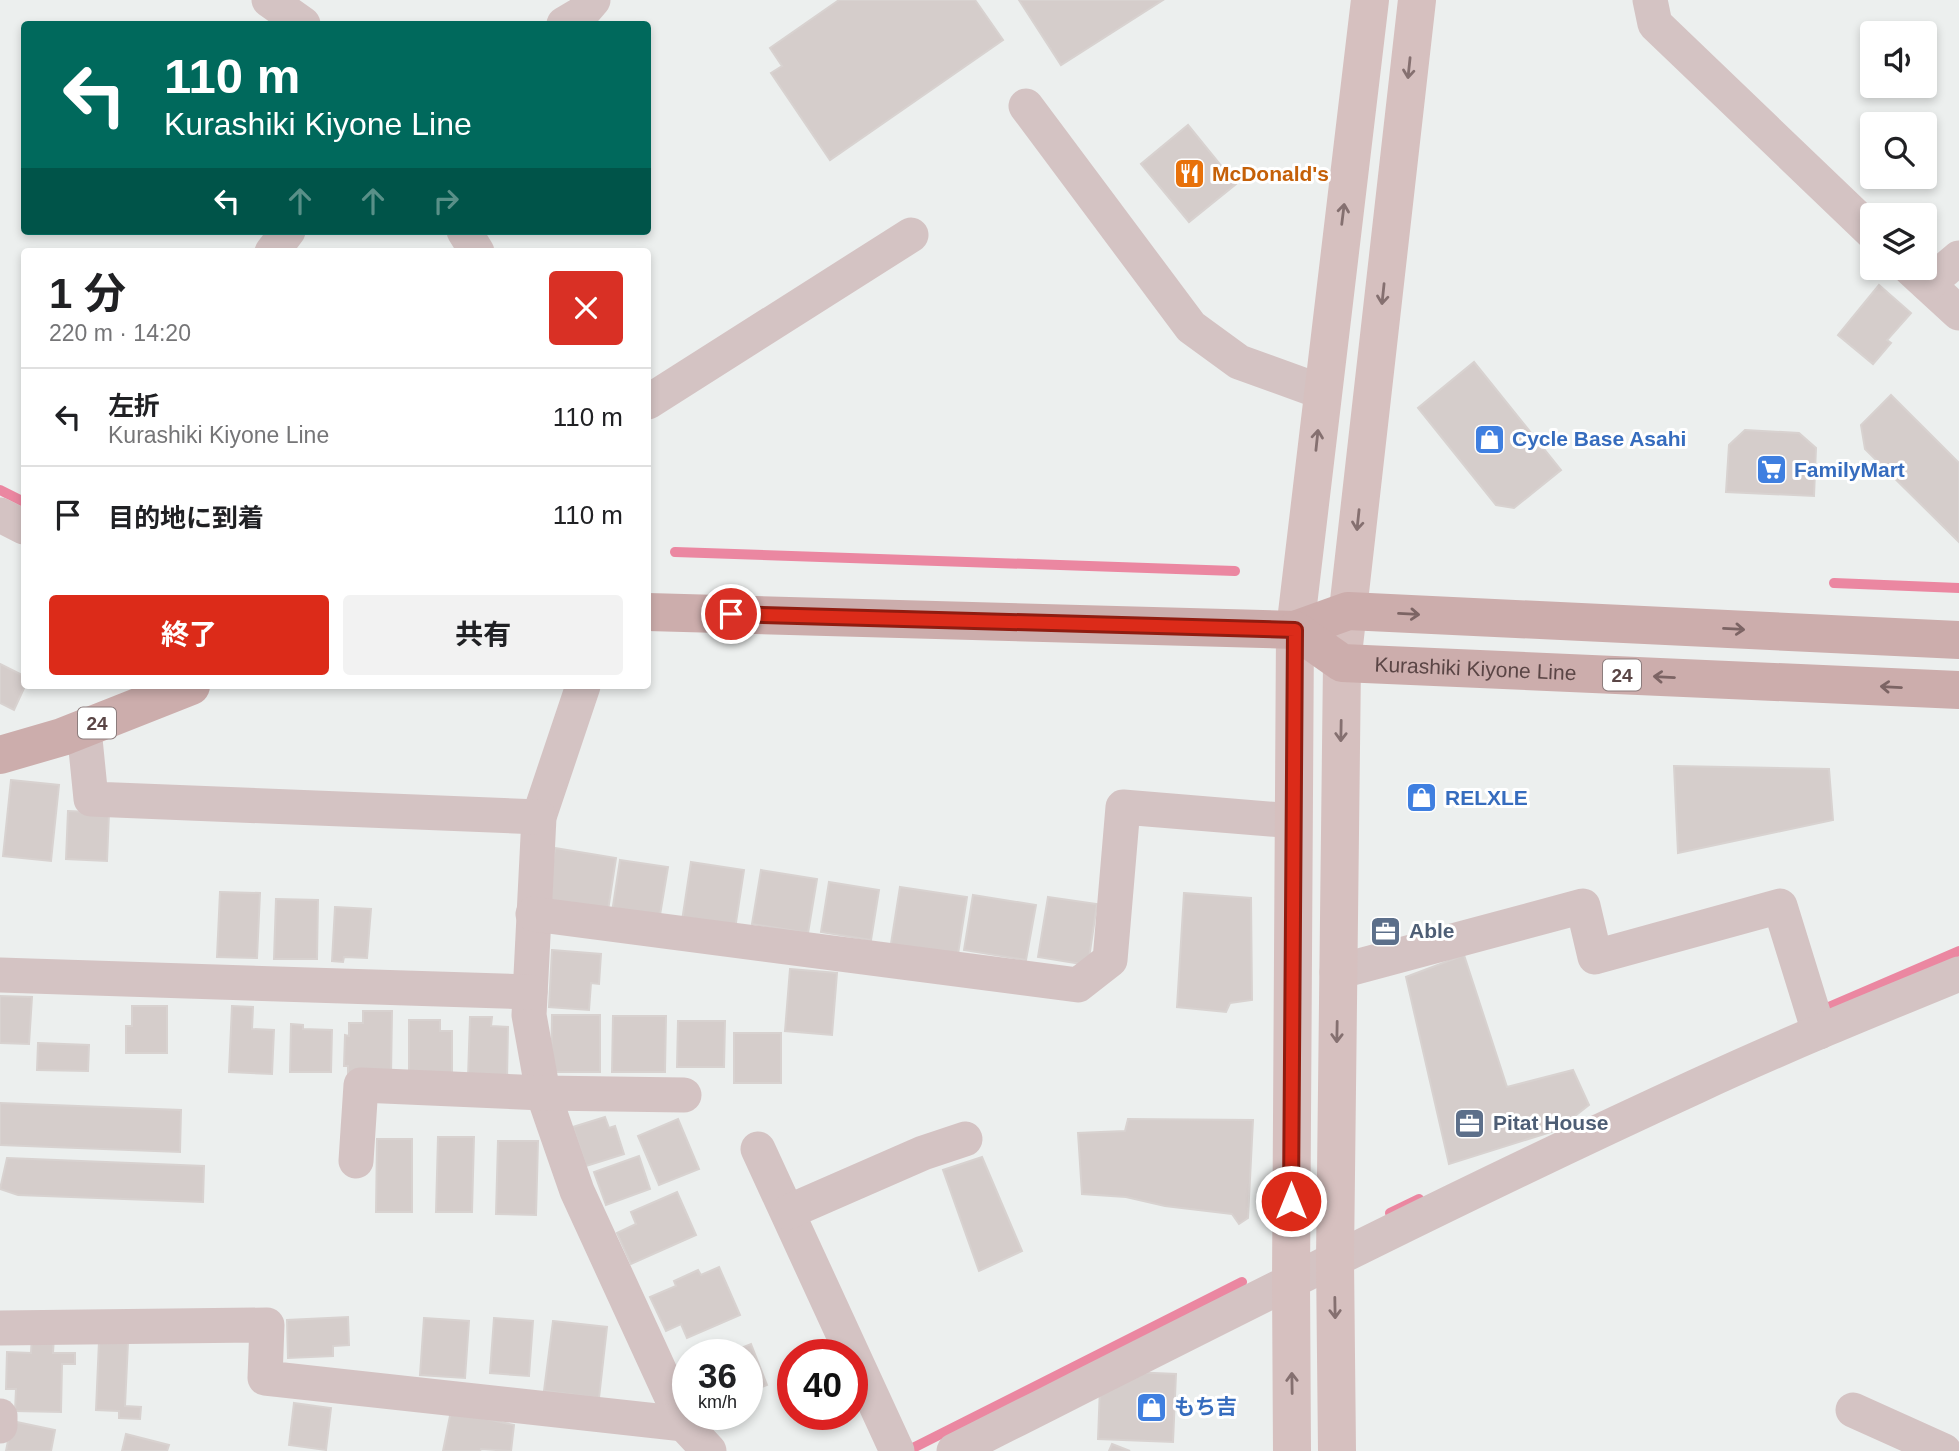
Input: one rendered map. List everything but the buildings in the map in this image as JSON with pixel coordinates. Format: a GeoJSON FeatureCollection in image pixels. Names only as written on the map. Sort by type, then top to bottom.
{"type":"FeatureCollection","features":[{"type":"Feature","properties":{"kind":"main road"},"geometry":{"type":"LineString","coordinates":[[651,612],[1295,630],[1348,611],[1959,640]]}},
{"type":"Feature","properties":{"kind":"main road"},"geometry":{"type":"LineString","coordinates":[[1295,630],[1342,663]]}},
{"type":"Feature","properties":{"kind":"main road","name":"Kurashiki Kiyone Line"},"geometry":{"type":"LineString","coordinates":[[1342,663],[1959,690]]}},
{"type":"Feature","properties":{"kind":"main road","name":"24"},"geometry":{"type":"LineString","coordinates":[[0,755],[83,729],[183,689]]}},
{"type":"Feature","properties":{"kind":"street"},"geometry":{"type":"LineString","coordinates":[[269,0],[306,15]]}},
{"type":"Feature","properties":{"kind":"street"},"geometry":{"type":"LineString","coordinates":[[569,21],[581,14],[593,0]]}},
{"type":"Feature","properties":{"kind":"street"},"geometry":{"type":"LineString","coordinates":[[1292,1451],[1295,630],[1370,0]]}},
{"type":"Feature","properties":{"kind":"street"},"geometry":{"type":"LineString","coordinates":[[1337,1451],[1335,1259],[1342,663],[1417,0]]}},
{"type":"Feature","properties":{"kind":"street"},"geometry":{"type":"LineString","coordinates":[[1650,0],[1655,23],[1860,220]]}},
{"type":"Feature","properties":{"kind":"street"},"geometry":{"type":"LineString","coordinates":[[1026,106],[1191,327],[1240,362],[1322,392]]}},
{"type":"Feature","properties":{"kind":"street"},"geometry":{"type":"LineString","coordinates":[[651,400],[911,235]]}},
{"type":"Feature","properties":{"kind":"street"},"geometry":{"type":"LineString","coordinates":[[1937,268],[1959,258]]}},
{"type":"Feature","properties":{"kind":"street"},"geometry":{"type":"LineString","coordinates":[[1923,280],[1959,313]]}},
{"type":"Feature","properties":{"kind":"street"},"geometry":{"type":"LineString","coordinates":[[0,515],[21,526]]}},
{"type":"Feature","properties":{"kind":"street"},"geometry":{"type":"LineString","coordinates":[[582,689],[539,817],[529,1015],[542,1093],[577,1191],[672,1398]]}},
{"type":"Feature","properties":{"kind":"street"},"geometry":{"type":"LineString","coordinates":[[83,729],[90,799],[539,817]]}},
{"type":"Feature","properties":{"kind":"street"},"geometry":{"type":"LineString","coordinates":[[533,914],[1078,985],[1110,960],[1123,807],[1293,821]]}},
{"type":"Feature","properties":{"kind":"street"},"geometry":{"type":"LineString","coordinates":[[1338,972],[1583,906],[1595,957],[1780,906],[1819,1032]]}},
{"type":"Feature","properties":{"kind":"street"},"geometry":{"type":"LineString","coordinates":[[954,1451],[1335,1259],[1696,1086],[1959,974]]}},
{"type":"Feature","properties":{"kind":"street"},"geometry":{"type":"LineString","coordinates":[[0,975],[530,992]]}},
{"type":"Feature","properties":{"kind":"street"},"geometry":{"type":"LineString","coordinates":[[356,1161],[361,1084],[542,1093],[684,1095]]}},
{"type":"Feature","properties":{"kind":"street"},"geometry":{"type":"LineString","coordinates":[[788,1212],[923,1153],[965,1139]]}},
{"type":"Feature","properties":{"kind":"street"},"geometry":{"type":"LineString","coordinates":[[758,1149],[897,1451]]}},
{"type":"Feature","properties":{"kind":"street"},"geometry":{"type":"LineString","coordinates":[[0,1328],[267,1325],[265,1378],[672,1423]]}},
{"type":"Feature","properties":{"kind":"street"},"geometry":{"type":"LineString","coordinates":[[1853,1410],[1944,1451]]}},
{"type":"Feature","properties":{"kind":"street"},"geometry":{"type":"LineString","coordinates":[[0,1416],[0,1426]]}},
{"type":"Feature","properties":{"kind":"street"},"geometry":{"type":"LineString","coordinates":[[690,1430],[709,1451]]}},
{"type":"Feature","properties":{"kind":"waterway"},"geometry":{"type":"LineString","coordinates":[[0,490],[21,500]]}},
{"type":"Feature","properties":{"kind":"waterway"},"geometry":{"type":"LineString","coordinates":[[675,552],[1235,571]]}},
{"type":"Feature","properties":{"kind":"waterway"},"geometry":{"type":"LineString","coordinates":[[1834,583],[1959,588]]}},
{"type":"Feature","properties":{"kind":"waterway"},"geometry":{"type":"LineString","coordinates":[[1824,1009],[1959,951]]}},
{"type":"Feature","properties":{"kind":"waterway"},"geometry":{"type":"LineString","coordinates":[[1390,1213],[1419,1199]]}},
{"type":"Feature","properties":{"kind":"waterway"},"geometry":{"type":"LineString","coordinates":[[911,1449],[1242,1282]]}},
{"type":"Feature","properties":{"kind":"place","name":"McDonald's"},"geometry":{"type":"Point","coordinates":[1189,174]}},
{"type":"Feature","properties":{"kind":"place","name":"Cycle Base Asahi"},"geometry":{"type":"Point","coordinates":[1489,439]}},
{"type":"Feature","properties":{"kind":"place","name":"FamilyMart"},"geometry":{"type":"Point","coordinates":[1771,470]}},
{"type":"Feature","properties":{"kind":"place","name":"RELXLE"},"geometry":{"type":"Point","coordinates":[1422,798]}},
{"type":"Feature","properties":{"kind":"place","name":"Able"},"geometry":{"type":"Point","coordinates":[1386,931]}},
{"type":"Feature","properties":{"kind":"place","name":"Pitat House"},"geometry":{"type":"Point","coordinates":[1470,1123]}},
{"type":"Feature","properties":{"kind":"place","name":"もち吉"},"geometry":{"type":"Point","coordinates":[1151,1407]}},
{"type":"Feature","properties":{"kind":"route"},"geometry":{"type":"LineString","coordinates":[[731,614],[1295,630],[1291,1201]]}}]}
